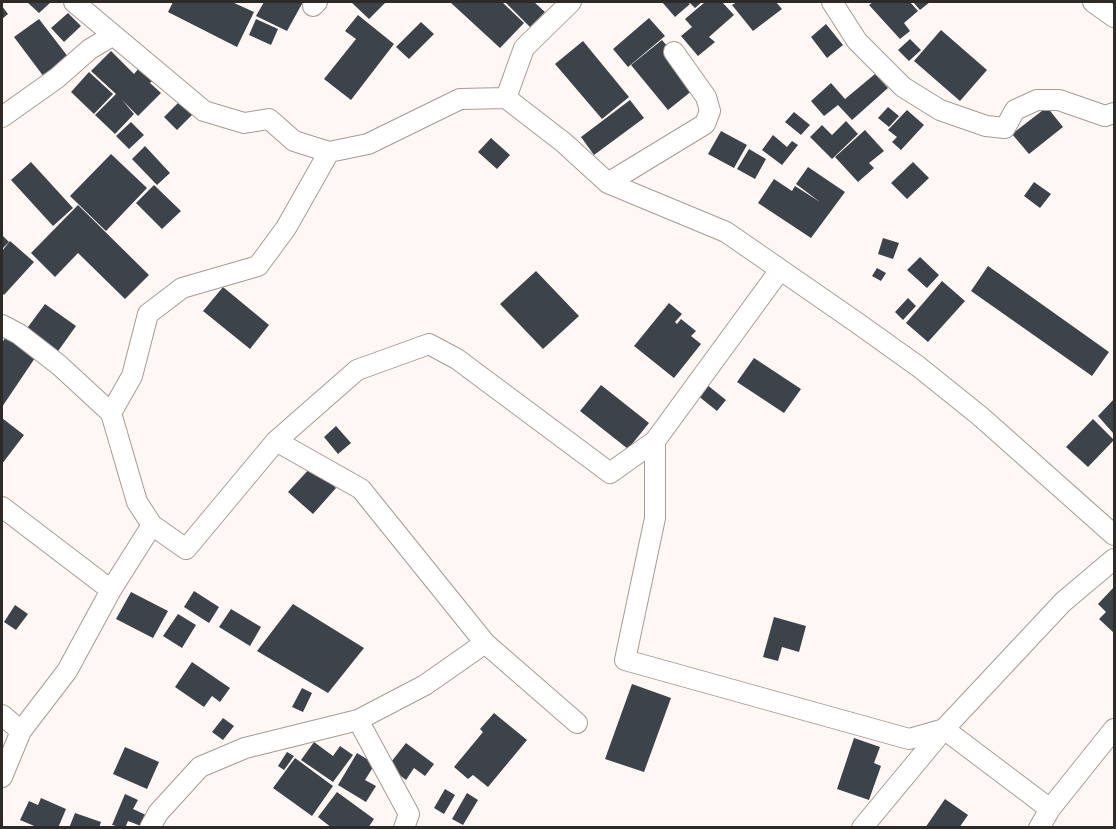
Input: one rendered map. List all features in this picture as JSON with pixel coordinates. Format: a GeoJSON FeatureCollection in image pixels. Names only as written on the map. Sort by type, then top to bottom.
{"type":"FeatureCollection","features":[{"type":"Feature","properties":{"kind":"street"},"geometry":{"type":"LineString","coordinates":[[74,2],[204,111],[244,123],[269,119],[294,141],[329,152],[368,144],[460,99],[506,98],[563,142],[608,183],[726,232],[919,367],[980,416],[1114,535]]}},
{"type":"Feature","properties":{"kind":"street"},"geometry":{"type":"LineString","coordinates":[[506,98],[524,48],[571,2]]}},
{"type":"Feature","properties":{"kind":"street"},"geometry":{"type":"LineString","coordinates":[[832,2],[857,41],[903,87],[940,110],[986,126],[1005,128],[1015,110],[1037,100],[1059,100],[1105,116],[1114,113]]}},
{"type":"Feature","properties":{"kind":"street"},"geometry":{"type":"LineString","coordinates":[[1093,2],[1114,17]]}},
{"type":"Feature","properties":{"kind":"street"},"geometry":{"type":"LineString","coordinates":[[2,117],[112,36]]}},
{"type":"Feature","properties":{"kind":"street"},"geometry":{"type":"LineString","coordinates":[[608,183],[705,124],[710,111],[706,98],[674,52]]}},
{"type":"Feature","properties":{"kind":"street"},"geometry":{"type":"LineString","coordinates":[[111,413],[132,376],[148,314],[182,288],[258,266],[286,228],[329,152]]}},
{"type":"Feature","properties":{"kind":"street"},"geometry":{"type":"LineString","coordinates":[[2,325],[19,334],[59,365],[111,413],[137,502],[152,525],[186,549],[276,441],[357,370],[429,344],[457,359],[610,473],[655,441],[780,270]]}},
{"type":"Feature","properties":{"kind":"street"},"geometry":{"type":"LineString","coordinates":[[276,441],[361,489],[485,642],[577,723]]}},
{"type":"Feature","properties":{"kind":"street"},"geometry":{"type":"LineString","coordinates":[[655,441],[655,518],[626,660],[909,738],[944,729]]}},
{"type":"Feature","properties":{"kind":"street"},"geometry":{"type":"LineString","coordinates":[[2,507],[111,590]]}},
{"type":"Feature","properties":{"kind":"street"},"geometry":{"type":"LineString","coordinates":[[2,777],[21,731],[67,671],[111,590],[152,525]]}},
{"type":"Feature","properties":{"kind":"street"},"geometry":{"type":"LineString","coordinates":[[862,828],[944,729],[1063,602],[1114,559]]}},
{"type":"Feature","properties":{"kind":"street"},"geometry":{"type":"LineString","coordinates":[[150,828],[158,813],[200,767],[245,748],[358,720],[425,685],[485,642]]}},
{"type":"Feature","properties":{"kind":"street"},"geometry":{"type":"LineString","coordinates":[[2,715],[21,731]]}},
{"type":"Feature","properties":{"kind":"street"},"geometry":{"type":"LineString","coordinates":[[358,720],[409,814],[404,828]]}},
{"type":"Feature","properties":{"kind":"street"},"geometry":{"type":"LineString","coordinates":[[944,729],[1050,809]]}},
{"type":"Feature","properties":{"kind":"street"},"geometry":{"type":"LineString","coordinates":[[1039,828],[1050,809],[1114,729]]}},
{"type":"Feature","properties":{"kind":"building"},"geometry":{"type":"Polygon","coordinates":[[[27,2],[51,2],[39,13],[27,2]]]}},
{"type":"Feature","properties":{"kind":"building"},"geometry":{"type":"Polygon","coordinates":[[[173,2],[232,2],[254,12],[237,47],[168,12],[173,2]]]}},
{"type":"Feature","properties":{"kind":"building"},"geometry":{"type":"Polygon","coordinates":[[[264,2],[303,2],[287,31],[256,16],[264,2]]]}},
{"type":"Feature","properties":{"kind":"building"},"geometry":{"type":"Polygon","coordinates":[[[351,2],[386,2],[369,19],[351,2]]]}},
{"type":"Feature","properties":{"kind":"building"},"geometry":{"type":"Polygon","coordinates":[[[450,2],[502,2],[524,23],[500,48],[450,2]]]}},
{"type":"Feature","properties":{"kind":"building"},"geometry":{"type":"Polygon","coordinates":[[[505,2],[534,2],[545,12],[530,27],[505,2]]]}},
{"type":"Feature","properties":{"kind":"building"},"geometry":{"type":"Polygon","coordinates":[[[662,2],[687,2],[690,4],[675,17],[662,2]]]}},
{"type":"Feature","properties":{"kind":"building"},"geometry":{"type":"Polygon","coordinates":[[[689,2],[702,2],[695,8],[689,2]]]}},
{"type":"Feature","properties":{"kind":"building"},"geometry":{"type":"Polygon","coordinates":[[[705,2],[722,2],[734,15],[709,37],[715,42],[698,56],[681,36],[692,27],[685,19],[705,2]]]}},
{"type":"Feature","properties":{"kind":"building"},"geometry":{"type":"Polygon","coordinates":[[[737,2],[776,2],[782,9],[753,31],[732,5],[737,2]]]}},
{"type":"Feature","properties":{"kind":"building"},"geometry":{"type":"Polygon","coordinates":[[[873,2],[910,2],[918,11],[904,23],[910,31],[900,39],[869,5],[873,2]]]}},
{"type":"Feature","properties":{"kind":"building"},"geometry":{"type":"Polygon","coordinates":[[[913,2],[930,2],[920,10],[913,2]]]}},
{"type":"Feature","properties":{"kind":"building"},"geometry":{"type":"Polygon","coordinates":[[[2,6],[8,14],[2,19],[2,6]]]}},
{"type":"Feature","properties":{"kind":"building"},"geometry":{"type":"Polygon","coordinates":[[[68,13],[81,26],[64,42],[51,28],[68,13]]]}},
{"type":"Feature","properties":{"kind":"building"},"geometry":{"type":"Polygon","coordinates":[[[358,15],[394,44],[351,100],[324,79],[356,39],[345,31],[358,15]]]}},
{"type":"Feature","properties":{"kind":"building"},"geometry":{"type":"Polygon","coordinates":[[[649,18],[665,36],[628,67],[613,49],[649,18]]]}},
{"type":"Feature","properties":{"kind":"building"},"geometry":{"type":"Polygon","coordinates":[[[39,19],[69,58],[44,77],[14,37],[39,19]]]}},
{"type":"Feature","properties":{"kind":"building"},"geometry":{"type":"Polygon","coordinates":[[[256,19],[278,29],[271,45],[249,35],[256,19]]]}},
{"type":"Feature","properties":{"kind":"building"},"geometry":{"type":"Polygon","coordinates":[[[421,22],[434,34],[409,59],[396,47],[421,22]]]}},
{"type":"Feature","properties":{"kind":"building"},"geometry":{"type":"Polygon","coordinates":[[[826,24],[843,45],[827,58],[811,37],[826,24]]]}},
{"type":"Feature","properties":{"kind":"building"},"geometry":{"type":"Polygon","coordinates":[[[941,30],[987,70],[960,101],[914,61],[941,30]]]}},
{"type":"Feature","properties":{"kind":"building"},"geometry":{"type":"Polygon","coordinates":[[[910,39],[921,50],[909,61],[898,50],[910,39]]]}},
{"type":"Feature","properties":{"kind":"building"},"geometry":{"type":"Polygon","coordinates":[[[662,40],[673,53],[693,90],[668,110],[631,65],[662,40]]]}},
{"type":"Feature","properties":{"kind":"building"},"geometry":{"type":"Polygon","coordinates":[[[583,41],[629,97],[602,119],[555,64],[583,41]]]}},
{"type":"Feature","properties":{"kind":"building"},"geometry":{"type":"Polygon","coordinates":[[[111,51],[134,74],[139,68],[161,93],[138,116],[122,100],[134,114],[115,134],[95,115],[116,94],[91,71],[111,51]]]}},
{"type":"Feature","properties":{"kind":"building"},"geometry":{"type":"Polygon","coordinates":[[[89,72],[113,94],[94,114],[71,92],[89,72]]]}},
{"type":"Feature","properties":{"kind":"building"},"geometry":{"type":"Polygon","coordinates":[[[875,74],[888,88],[852,120],[838,105],[824,116],[811,101],[831,83],[845,99],[875,74]]]}},
{"type":"Feature","properties":{"kind":"building"},"geometry":{"type":"Polygon","coordinates":[[[182,99],[195,112],[177,130],[164,117],[182,99]]]}},
{"type":"Feature","properties":{"kind":"building"},"geometry":{"type":"Polygon","coordinates":[[[630,100],[644,118],[594,155],[581,137],[630,100]]]}},
{"type":"Feature","properties":{"kind":"building"},"geometry":{"type":"Polygon","coordinates":[[[888,107],[899,116],[889,127],[878,118],[888,107]]]}},
{"type":"Feature","properties":{"kind":"building"},"geometry":{"type":"Polygon","coordinates":[[[1047,107],[1063,127],[1029,154],[1012,134],[1047,107]]]}},
{"type":"Feature","properties":{"kind":"building"},"geometry":{"type":"Polygon","coordinates":[[[907,110],[924,125],[901,150],[892,142],[897,137],[888,130],[907,110]]]}},
{"type":"Feature","properties":{"kind":"building"},"geometry":{"type":"Polygon","coordinates":[[[794,112],[810,125],[801,135],[785,122],[794,112]]]}},
{"type":"Feature","properties":{"kind":"building"},"geometry":{"type":"Polygon","coordinates":[[[846,121],[858,134],[832,159],[810,137],[822,125],[832,135],[846,121]]]}},
{"type":"Feature","properties":{"kind":"building"},"geometry":{"type":"Polygon","coordinates":[[[131,122],[144,135],[129,149],[116,136],[131,122]]]}},
{"type":"Feature","properties":{"kind":"building"},"geometry":{"type":"Polygon","coordinates":[[[865,130],[884,151],[869,163],[874,168],[858,182],[835,157],[865,130]]]}},
{"type":"Feature","properties":{"kind":"building"},"geometry":{"type":"Polygon","coordinates":[[[721,131],[747,145],[734,168],[708,154],[721,131]]]}},
{"type":"Feature","properties":{"kind":"building"},"geometry":{"type":"Polygon","coordinates":[[[773,135],[787,147],[792,141],[798,145],[782,165],[762,150],[773,135]]]}},
{"type":"Feature","properties":{"kind":"building"},"geometry":{"type":"Polygon","coordinates":[[[491,138],[510,155],[497,169],[478,152],[491,138]]]}},
{"type":"Feature","properties":{"kind":"building"},"geometry":{"type":"Polygon","coordinates":[[[145,146],[170,173],[157,185],[132,159],[145,146]]]}},
{"type":"Feature","properties":{"kind":"building"},"geometry":{"type":"Polygon","coordinates":[[[749,149],[766,159],[755,179],[737,169],[749,149]]]}},
{"type":"Feature","properties":{"kind":"building"},"geometry":{"type":"Polygon","coordinates":[[[111,154],[147,188],[106,231],[70,196],[111,154]]]}},
{"type":"Feature","properties":{"kind":"building"},"geometry":{"type":"Polygon","coordinates":[[[31,162],[73,208],[53,226],[11,180],[31,162]]]}},
{"type":"Feature","properties":{"kind":"building"},"geometry":{"type":"Polygon","coordinates":[[[913,162],[929,178],[907,199],[891,183],[913,162]]]}},
{"type":"Feature","properties":{"kind":"building"},"geometry":{"type":"Polygon","coordinates":[[[808,167],[845,192],[811,238],[758,203],[774,179],[792,191],[795,186],[820,202],[796,184],[808,167]]]}},
{"type":"Feature","properties":{"kind":"building"},"geometry":{"type":"Polygon","coordinates":[[[1034,182],[1051,194],[1040,208],[1024,196],[1034,182]]]}},
{"type":"Feature","properties":{"kind":"building"},"geometry":{"type":"Polygon","coordinates":[[[154,185],[181,211],[162,229],[136,203],[154,185]]]}},
{"type":"Feature","properties":{"kind":"building"},"geometry":{"type":"Polygon","coordinates":[[[78,205],[149,275],[125,299],[78,253],[55,277],[31,253],[78,205]]]}},
{"type":"Feature","properties":{"kind":"building"},"geometry":{"type":"Polygon","coordinates":[[[2,235],[9,242],[2,249],[2,235]]]}},
{"type":"Feature","properties":{"kind":"building"},"geometry":{"type":"Polygon","coordinates":[[[883,238],[899,243],[893,259],[878,254],[883,238]]]}},
{"type":"Feature","properties":{"kind":"building"},"geometry":{"type":"Polygon","coordinates":[[[10,241],[34,262],[4,295],[2,293],[2,251],[10,241]]]}},
{"type":"Feature","properties":{"kind":"building"},"geometry":{"type":"Polygon","coordinates":[[[920,257],[939,275],[927,288],[907,270],[920,257]]]}},
{"type":"Feature","properties":{"kind":"building"},"geometry":{"type":"Polygon","coordinates":[[[988,266],[1109,352],[1092,376],[971,291],[988,266]]]}},
{"type":"Feature","properties":{"kind":"building"},"geometry":{"type":"Polygon","coordinates":[[[877,268],[886,273],[881,281],[872,276],[877,268]]]}},
{"type":"Feature","properties":{"kind":"building"},"geometry":{"type":"Polygon","coordinates":[[[536,271],[579,316],[543,349],[500,304],[536,271]]]}},
{"type":"Feature","properties":{"kind":"building"},"geometry":{"type":"Polygon","coordinates":[[[942,281],[965,301],[928,342],[906,323],[942,281]]]}},
{"type":"Feature","properties":{"kind":"building"},"geometry":{"type":"Polygon","coordinates":[[[223,287],[269,325],[250,349],[203,311],[223,287]]]}},
{"type":"Feature","properties":{"kind":"building"},"geometry":{"type":"Polygon","coordinates":[[[908,298],[916,306],[903,320],[895,312],[908,298]]]}},
{"type":"Feature","properties":{"kind":"building"},"geometry":{"type":"Polygon","coordinates":[[[669,303],[682,314],[675,322],[677,324],[681,319],[696,331],[691,336],[701,344],[674,378],[634,346],[669,303]]]}},
{"type":"Feature","properties":{"kind":"building"},"geometry":{"type":"Polygon","coordinates":[[[45,304],[76,326],[56,354],[25,331],[45,304]]]}},
{"type":"Feature","properties":{"kind":"building"},"geometry":{"type":"Polygon","coordinates":[[[7,335],[37,355],[2,407],[2,343],[7,335]]]}},
{"type":"Feature","properties":{"kind":"building"},"geometry":{"type":"Polygon","coordinates":[[[754,358],[801,389],[784,413],[737,382],[754,358]]]}},
{"type":"Feature","properties":{"kind":"building"},"geometry":{"type":"Polygon","coordinates":[[[706,384],[726,400],[717,411],[697,395],[706,384]]]}},
{"type":"Feature","properties":{"kind":"building"},"geometry":{"type":"Polygon","coordinates":[[[601,385],[649,423],[628,449],[580,411],[601,385]]]}},
{"type":"Feature","properties":{"kind":"building"},"geometry":{"type":"Polygon","coordinates":[[[1114,399],[1114,431],[1113,433],[1098,416],[1114,399]]]}},
{"type":"Feature","properties":{"kind":"building"},"geometry":{"type":"Polygon","coordinates":[[[2,418],[24,435],[2,464],[2,418]]]}},
{"type":"Feature","properties":{"kind":"building"},"geometry":{"type":"Polygon","coordinates":[[[1093,419],[1114,440],[1088,467],[1066,447],[1093,419]]]}},
{"type":"Feature","properties":{"kind":"building"},"geometry":{"type":"Polygon","coordinates":[[[336,426],[351,443],[338,454],[324,437],[336,426]]]}},
{"type":"Feature","properties":{"kind":"building"},"geometry":{"type":"Polygon","coordinates":[[[312,466],[336,488],[313,514],[288,492],[312,466]]]}},
{"type":"Feature","properties":{"kind":"building"},"geometry":{"type":"Polygon","coordinates":[[[1114,587],[1114,633],[1099,619],[1106,612],[1098,604],[1114,587]]]}},
{"type":"Feature","properties":{"kind":"building"},"geometry":{"type":"Polygon","coordinates":[[[194,591],[219,607],[209,623],[184,607],[194,591]]]}},
{"type":"Feature","properties":{"kind":"building"},"geometry":{"type":"Polygon","coordinates":[[[131,592],[168,611],[153,638],[116,619],[131,592]]]}},
{"type":"Feature","properties":{"kind":"building"},"geometry":{"type":"Polygon","coordinates":[[[293,604],[364,648],[328,693],[257,651],[293,604]]]}},
{"type":"Feature","properties":{"kind":"building"},"geometry":{"type":"Polygon","coordinates":[[[15,605],[28,614],[16,630],[4,622],[15,605]]]}},
{"type":"Feature","properties":{"kind":"building"},"geometry":{"type":"Polygon","coordinates":[[[231,609],[261,627],[250,646],[219,627],[231,609]]]}},
{"type":"Feature","properties":{"kind":"building"},"geometry":{"type":"Polygon","coordinates":[[[178,614],[196,625],[182,648],[163,636],[178,614]]]}},
{"type":"Feature","properties":{"kind":"building"},"geometry":{"type":"Polygon","coordinates":[[[774,617],[806,626],[799,652],[782,647],[778,661],[763,657],[774,617]]]}},
{"type":"Feature","properties":{"kind":"building"},"geometry":{"type":"Polygon","coordinates":[[[192,662],[230,688],[220,702],[212,696],[204,707],[175,687],[192,662]]]}},
{"type":"Feature","properties":{"kind":"building"},"geometry":{"type":"Polygon","coordinates":[[[632,684],[671,698],[644,772],[605,759],[632,684]]]}},
{"type":"Feature","properties":{"kind":"building"},"geometry":{"type":"Polygon","coordinates":[[[302,688],[312,693],[303,712],[292,707],[302,688]]]}},
{"type":"Feature","properties":{"kind":"building"},"geometry":{"type":"Polygon","coordinates":[[[494,713],[527,740],[488,787],[473,775],[468,779],[454,767],[483,732],[480,729],[494,713]]]}},
{"type":"Feature","properties":{"kind":"building"},"geometry":{"type":"Polygon","coordinates":[[[223,718],[234,726],[223,740],[212,732],[223,718]]]}},
{"type":"Feature","properties":{"kind":"building"},"geometry":{"type":"Polygon","coordinates":[[[854,738],[880,747],[874,763],[881,766],[869,800],[837,789],[854,738]]]}},
{"type":"Feature","properties":{"kind":"building"},"geometry":{"type":"Polygon","coordinates":[[[314,742],[333,756],[340,746],[353,755],[333,782],[301,760],[314,742]]]}},
{"type":"Feature","properties":{"kind":"building"},"geometry":{"type":"Polygon","coordinates":[[[406,743],[434,764],[425,776],[414,768],[406,780],[388,766],[406,743]]]}},
{"type":"Feature","properties":{"kind":"building"},"geometry":{"type":"Polygon","coordinates":[[[125,747],[159,762],[147,789],[113,774],[125,747]]]}},
{"type":"Feature","properties":{"kind":"building"},"geometry":{"type":"Polygon","coordinates":[[[287,752],[294,756],[284,770],[278,766],[287,752]]]}},
{"type":"Feature","properties":{"kind":"building"},"geometry":{"type":"Polygon","coordinates":[[[357,753],[375,764],[365,780],[376,786],[366,802],[338,785],[357,753]]]}},
{"type":"Feature","properties":{"kind":"building"},"geometry":{"type":"Polygon","coordinates":[[[295,758],[333,786],[312,816],[273,788],[295,758]]]}},
{"type":"Feature","properties":{"kind":"building"},"geometry":{"type":"Polygon","coordinates":[[[445,789],[455,795],[444,814],[434,808],[445,789]]]}},
{"type":"Feature","properties":{"kind":"building"},"geometry":{"type":"Polygon","coordinates":[[[337,792],[374,819],[368,828],[332,828],[318,817],[337,792]]]}},
{"type":"Feature","properties":{"kind":"building"},"geometry":{"type":"Polygon","coordinates":[[[467,793],[478,800],[463,825],[452,819],[467,793]]]}},
{"type":"Feature","properties":{"kind":"building"},"geometry":{"type":"Polygon","coordinates":[[[125,794],[138,800],[133,809],[146,815],[141,826],[128,821],[125,828],[112,825],[125,794]]]}},
{"type":"Feature","properties":{"kind":"building"},"geometry":{"type":"Polygon","coordinates":[[[41,798],[66,809],[58,828],[39,828],[20,820],[29,801],[38,805],[41,798]]]}},
{"type":"Feature","properties":{"kind":"building"},"geometry":{"type":"Polygon","coordinates":[[[945,799],[968,815],[959,828],[925,828],[945,799]]]}},
{"type":"Feature","properties":{"kind":"building"},"geometry":{"type":"Polygon","coordinates":[[[75,813],[101,822],[99,828],[69,828],[75,813]]]}}]}
